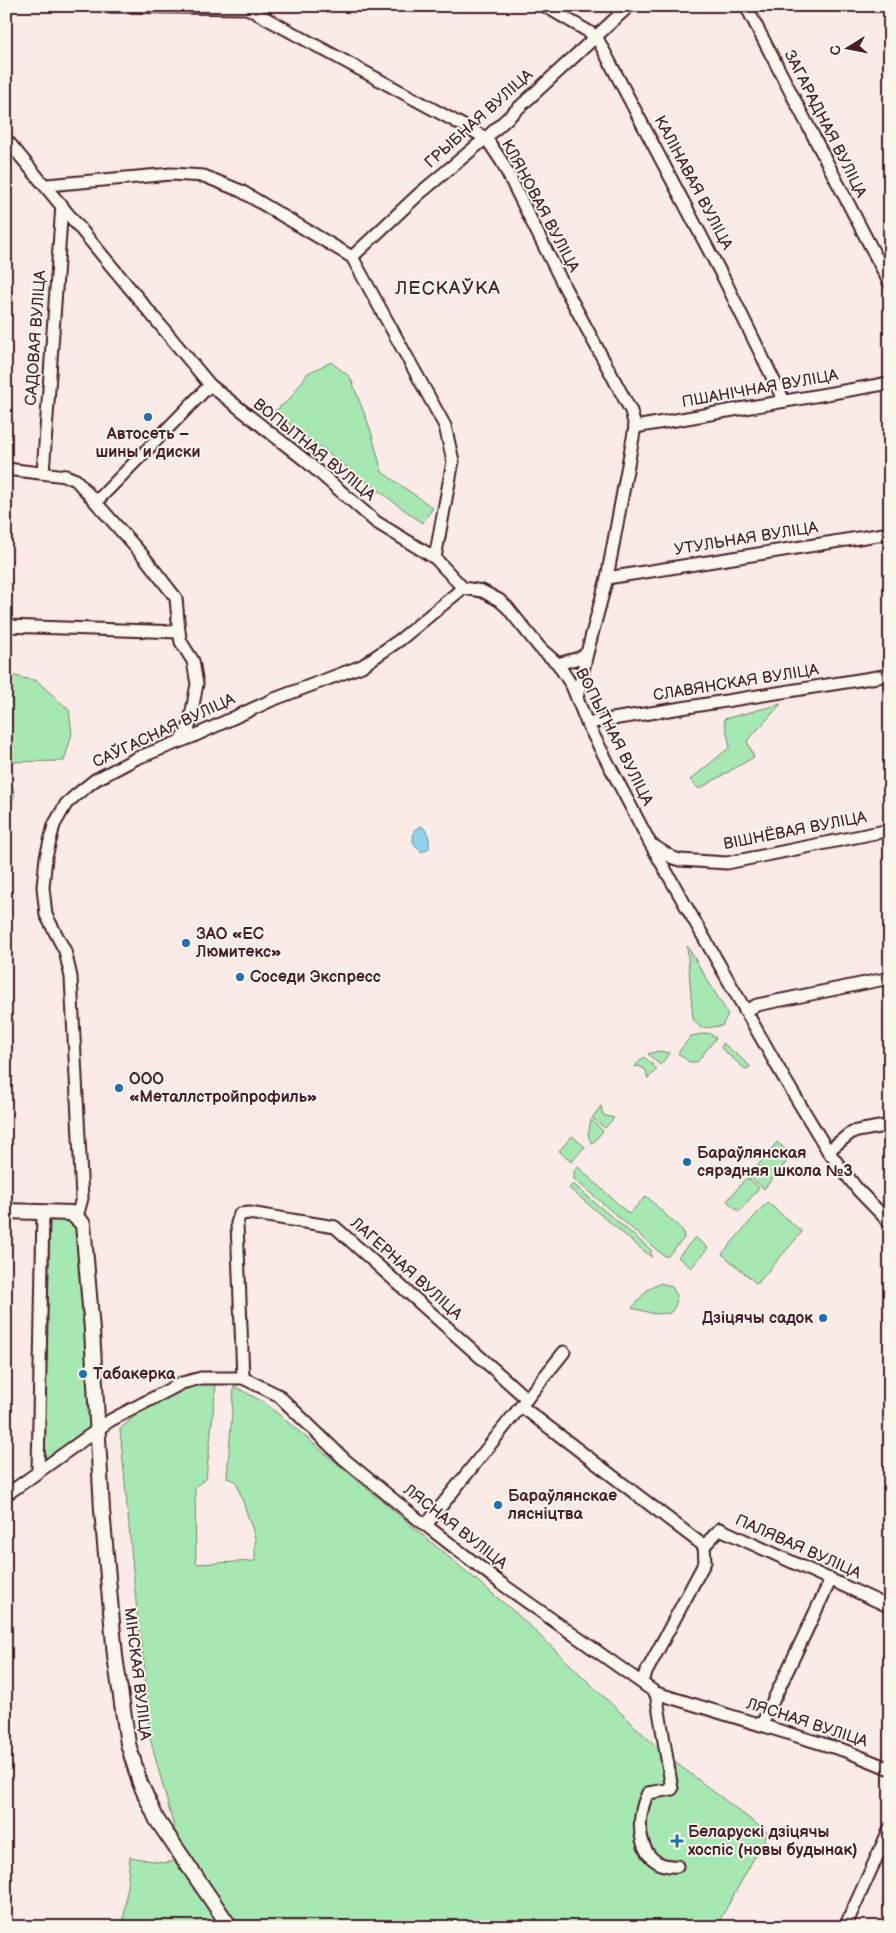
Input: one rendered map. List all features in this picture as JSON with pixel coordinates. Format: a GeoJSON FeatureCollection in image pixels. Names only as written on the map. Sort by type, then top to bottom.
{"type":"FeatureCollection","features":[{"type":"Feature","properties":{"kind":"main road"},"geometry":{"type":"LineString","coordinates":[[6,1211],[62,1212],[80,1220]]}},
{"type":"Feature","properties":{"kind":"main road","name":"МІНСКАЯ ВУЛІЦА"},"geometry":{"type":"LineString","coordinates":[[80,1220],[115,1656],[128,1744],[140,1783],[157,1820],[230,1927]]}},
{"type":"Feature","properties":{"kind":"street","name":"КЛЯНОВАЯ ВУЛІЦА"},"geometry":{"type":"LineString","coordinates":[[103,6],[247,7],[486,138],[502,162],[565,288],[631,411],[635,427],[607,578],[576,699]]}},
{"type":"Feature","properties":{"kind":"street"},"geometry":{"type":"LineString","coordinates":[[544,6],[596,36]]}},
{"type":"Feature","properties":{"kind":"street","name":"ГРЫБНАЯ ВУЛІЦА"},"geometry":{"type":"LineString","coordinates":[[352,257],[419,194],[486,138],[629,6]]}},
{"type":"Feature","properties":{"kind":"street","name":"ЗАГАРАДНАЯ ВУЛІЦА"},"geometry":{"type":"LineString","coordinates":[[746,6],[890,284]]}},
{"type":"Feature","properties":{"kind":"street","name":"КАЛІНАВАЯ ВУЛІЦА"},"geometry":{"type":"LineString","coordinates":[[596,36],[725,281],[784,401]]}},
{"type":"Feature","properties":{"kind":"street","name":"ВОПЫТНАЯ ВУЛІЦА"},"geometry":{"type":"LineString","coordinates":[[6,139],[47,185],[210,385],[306,461],[376,522],[436,558],[463,588],[482,591],[499,600],[507,607],[540,648],[558,664],[569,680],[587,722],[650,844],[745,1011],[828,1151],[858,1190],[890,1223]]}},
{"type":"Feature","properties":{"kind":"street"},"geometry":{"type":"LineString","coordinates":[[47,185],[171,174],[204,176],[241,191],[352,257],[445,426],[450,441],[452,461],[436,558]]}},
{"type":"Feature","properties":{"kind":"street","name":"САДОВАЯ ВУЛІЦА"},"geometry":{"type":"LineString","coordinates":[[43,473],[62,205]]}},
{"type":"Feature","properties":{"kind":"street","name":"ПШАНІЧНАЯ ВУЛІЦА"},"geometry":{"type":"LineString","coordinates":[[635,427],[890,383]]}},
{"type":"Feature","properties":{"kind":"street"},"geometry":{"type":"LineString","coordinates":[[96,502],[210,385]]}},
{"type":"Feature","properties":{"kind":"street"},"geometry":{"type":"LineString","coordinates":[[6,469],[66,476],[76,480],[145,558],[176,598],[181,642],[193,661],[197,684],[189,726],[180,740]]}},
{"type":"Feature","properties":{"kind":"street","name":"УТУЛЬНАЯ ВУЛІЦА"},"geometry":{"type":"LineString","coordinates":[[607,578],[890,533]]}},
{"type":"Feature","properties":{"kind":"street","name":"САЎГАСНАЯ ВУЛІЦА"},"geometry":{"type":"LineString","coordinates":[[80,1220],[82,1198],[70,977],[65,951],[48,923],[43,901],[44,875],[51,837],[54,825],[66,804],[84,788],[130,761],[272,700],[346,674],[367,664],[402,639],[463,588]]}},
{"type":"Feature","properties":{"kind":"street"},"geometry":{"type":"LineString","coordinates":[[6,626],[179,632]]}},
{"type":"Feature","properties":{"kind":"street"},"geometry":{"type":"LineString","coordinates":[[558,664],[579,658],[587,653]]}},
{"type":"Feature","properties":{"kind":"street","name":"СЛАВЯНСКАЯ ВУЛІЦА"},"geometry":{"type":"LineString","coordinates":[[587,722],[890,676]]}},
{"type":"Feature","properties":{"kind":"street","name":"ВІШНЁВАЯ ВУЛІЦА"},"geometry":{"type":"LineString","coordinates":[[650,844],[680,860],[727,863],[890,830]]}},
{"type":"Feature","properties":{"kind":"street"},"geometry":{"type":"LineString","coordinates":[[745,1011],[757,1005],[890,978]]}},
{"type":"Feature","properties":{"kind":"street"},"geometry":{"type":"LineString","coordinates":[[828,1151],[852,1132],[890,1125]]}},
{"type":"Feature","properties":{"kind":"street"},"geometry":{"type":"LineString","coordinates":[[38,1471],[42,1212]]}},
{"type":"Feature","properties":{"kind":"street","name":"ЛАГЕРНАЯ ВУЛІЦА"},"geometry":{"type":"LineString","coordinates":[[243,1378],[237,1223],[240,1214],[249,1213],[335,1227],[524,1402],[704,1546]]}},
{"type":"Feature","properties":{"kind":"street"},"geometry":{"type":"LineString","coordinates":[[426,1525],[564,1352]]}},
{"type":"Feature","properties":{"kind":"street"},"geometry":{"type":"LineString","coordinates":[[6,1495],[110,1420],[182,1383],[201,1378],[243,1378]]}},
{"type":"Feature","properties":{"kind":"street","name":"ЛЯСНАЯ ВУЛІЦА"},"geometry":{"type":"LineString","coordinates":[[243,1378],[278,1395],[344,1459],[426,1525],[502,1584],[656,1692],[846,1751],[890,1769]]}},
{"type":"Feature","properties":{"kind":"street","name":"ПАЛЯВАЯ ВУЛІЦА"},"geometry":{"type":"LineString","coordinates":[[704,1546],[720,1529],[831,1578],[890,1607]]}},
{"type":"Feature","properties":{"kind":"street"},"geometry":{"type":"LineString","coordinates":[[641,1682],[705,1562],[704,1546]]}},
{"type":"Feature","properties":{"kind":"street"},"geometry":{"type":"LineString","coordinates":[[762,1724],[831,1578]]}},
{"type":"Feature","properties":{"kind":"street"},"geometry":{"type":"LineString","coordinates":[[656,1692],[672,1788],[648,1794],[640,1814],[641,1838],[646,1852],[652,1859],[664,1866],[677,1866]]}},
{"type":"Feature","properties":{"kind":"street"},"geometry":{"type":"LineString","coordinates":[[844,1927],[890,1828]]}},
{"type":"Feature","properties":{"kind":"green space"},"geometry":{"type":"Polygon","coordinates":[[[331,362],[350,377],[370,428],[382,472],[433,508],[422,523],[273,412],[289,400],[308,373],[331,362]]]}},
{"type":"Feature","properties":{"kind":"green space"},"geometry":{"type":"Polygon","coordinates":[[[6,674],[37,681],[69,710],[72,734],[64,761],[6,762],[6,674]]]}},
{"type":"Feature","properties":{"kind":"green space"},"geometry":{"type":"Polygon","coordinates":[[[781,704],[747,741],[754,757],[699,789],[690,780],[730,747],[724,719],[781,704]]]}},
{"type":"Feature","properties":{"kind":"green space"},"geometry":{"type":"Polygon","coordinates":[[[687,946],[728,1014],[722,1026],[701,1028],[693,1019],[687,946]]]}},
{"type":"Feature","properties":{"kind":"green space"},"geometry":{"type":"Polygon","coordinates":[[[709,1033],[716,1038],[697,1062],[689,1062],[678,1053],[691,1036],[709,1033]]]}},
{"type":"Feature","properties":{"kind":"green space"},"geometry":{"type":"Polygon","coordinates":[[[723,1043],[750,1066],[749,1068],[745,1069],[721,1048],[723,1043]]]}},
{"type":"Feature","properties":{"kind":"green space"},"geometry":{"type":"Polygon","coordinates":[[[659,1051],[670,1053],[660,1065],[648,1054],[659,1051]]]}},
{"type":"Feature","properties":{"kind":"green space"},"geometry":{"type":"Polygon","coordinates":[[[644,1057],[657,1069],[648,1079],[646,1070],[639,1066],[634,1067],[644,1057]]]}},
{"type":"Feature","properties":{"kind":"green space"},"geometry":{"type":"Polygon","coordinates":[[[601,1106],[603,1115],[614,1118],[605,1128],[592,1118],[601,1106]]]}},
{"type":"Feature","properties":{"kind":"green space"},"geometry":{"type":"Polygon","coordinates":[[[591,1120],[603,1131],[592,1144],[588,1135],[591,1120]]]}},
{"type":"Feature","properties":{"kind":"green space"},"geometry":{"type":"Polygon","coordinates":[[[572,1136],[585,1147],[571,1162],[559,1151],[572,1136]]]}},
{"type":"Feature","properties":{"kind":"green space"},"geometry":{"type":"Polygon","coordinates":[[[777,1142],[792,1155],[764,1189],[749,1176],[777,1142]]]}},
{"type":"Feature","properties":{"kind":"green space"},"geometry":{"type":"Polygon","coordinates":[[[578,1167],[629,1214],[646,1196],[683,1231],[684,1238],[668,1256],[664,1256],[574,1179],[574,1171],[578,1167]]]}},
{"type":"Feature","properties":{"kind":"green space"},"geometry":{"type":"Polygon","coordinates":[[[747,1177],[759,1188],[739,1212],[727,1201],[747,1177]]]}},
{"type":"Feature","properties":{"kind":"green space"},"geometry":{"type":"Polygon","coordinates":[[[573,1184],[651,1250],[651,1257],[569,1188],[573,1184]]]}},
{"type":"Feature","properties":{"kind":"green space"},"geometry":{"type":"Polygon","coordinates":[[[767,1202],[802,1232],[757,1284],[722,1254],[767,1202]]]}},
{"type":"Feature","properties":{"kind":"green space"},"geometry":{"type":"Polygon","coordinates":[[[50,1215],[76,1223],[82,1236],[90,1427],[41,1464],[47,1354],[50,1215]]]}},
{"type":"Feature","properties":{"kind":"green space"},"geometry":{"type":"Polygon","coordinates":[[[695,1237],[708,1248],[691,1268],[678,1257],[695,1237]]]}},
{"type":"Feature","properties":{"kind":"green space"},"geometry":{"type":"Polygon","coordinates":[[[661,1283],[672,1287],[677,1297],[675,1307],[670,1313],[655,1314],[632,1308],[647,1290],[661,1283]]]}},
{"type":"Feature","properties":{"kind":"green space"},"geometry":{"type":"Polygon","coordinates":[[[193,1382],[216,1385],[206,1479],[195,1486],[196,1564],[255,1561],[255,1537],[236,1481],[227,1478],[234,1386],[265,1403],[518,1615],[663,1753],[768,1833],[716,1927],[235,1927],[175,1831],[149,1734],[145,1669],[138,1624],[120,1429],[151,1402],[193,1382]]]}},
{"type":"Feature","properties":{"kind":"green space"},"geometry":{"type":"Polygon","coordinates":[[[130,1857],[164,1863],[176,1861],[222,1927],[123,1927],[130,1857]]]}},
{"type":"Feature","properties":{"kind":"water"},"geometry":{"type":"Polygon","coordinates":[[[6,775],[12,785],[14,796],[12,803],[6,805],[6,775]]]}},
{"type":"Feature","properties":{"kind":"water"},"geometry":{"type":"Polygon","coordinates":[[[421,826],[429,839],[429,848],[425,851],[420,851],[413,842],[414,830],[421,826]]]}},
{"type":"Feature","properties":{"kind":"place","name":"Автосеть – шины и диски"},"geometry":{"type":"Point","coordinates":[148,417]}},
{"type":"Feature","properties":{"kind":"place","name":"ЗАО «ЕС Люмитекс»"},"geometry":{"type":"Point","coordinates":[186,943]}},
{"type":"Feature","properties":{"kind":"place","name":"Соседи Экспресс"},"geometry":{"type":"Point","coordinates":[240,977]}},
{"type":"Feature","properties":{"kind":"place","name":"ООО «Металлстройпрофиль»"},"geometry":{"type":"Point","coordinates":[119,1088]}},
{"type":"Feature","properties":{"kind":"place","name":"Бараўлянская сярэдняя школа №3"},"geometry":{"type":"Point","coordinates":[687,1162]}},
{"type":"Feature","properties":{"kind":"place","name":"Дзіцячы садок"},"geometry":{"type":"Point","coordinates":[823,1318]}},
{"type":"Feature","properties":{"kind":"place","name":"Табакерка"},"geometry":{"type":"Point","coordinates":[83,1374]}},
{"type":"Feature","properties":{"kind":"place","name":"Бараўлянскае лясніцтва"},"geometry":{"type":"Point","coordinates":[498,1505]}},
{"type":"Feature","properties":{"kind":"place","name":"Беларускі дзіцячы хоспіс (новы будынак)"},"geometry":{"type":"Point","coordinates":[677,1841]}},
{"type":"Feature","properties":{"kind":"district","name":"ЛЕСКАЎКА"},"geometry":{"type":"Point","coordinates":[448,288]}}]}
